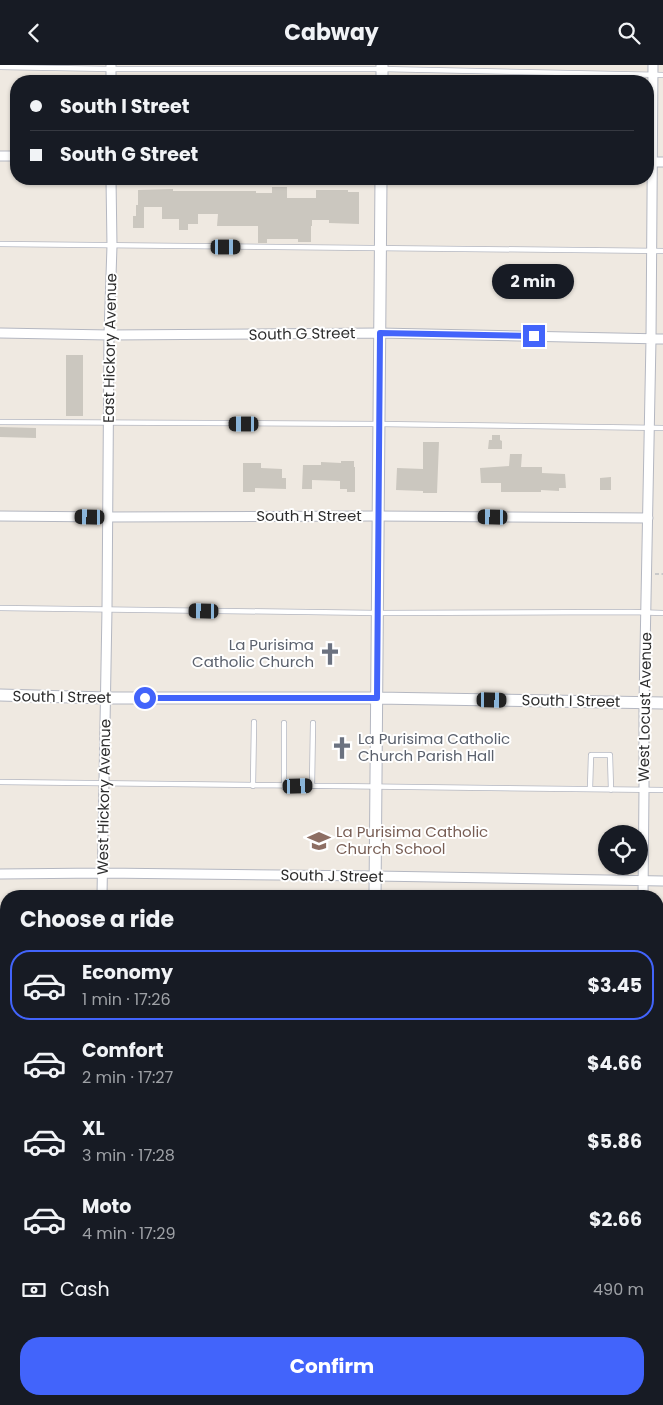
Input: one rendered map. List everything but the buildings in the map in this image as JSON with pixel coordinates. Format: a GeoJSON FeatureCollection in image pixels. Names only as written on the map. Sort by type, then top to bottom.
{"type":"FeatureCollection","features":[{"type":"Feature","properties":{"kind":"street","name":"West Locust Avenue"},"geometry":{"type":"LineString","coordinates":[[653,65],[653,75]]}},
{"type":"Feature","properties":{"kind":"street","name":"East Hickory Avenue"},"geometry":{"type":"LineString","coordinates":[[108,517],[111,185]]}},
{"type":"Feature","properties":{"kind":"street"},"geometry":{"type":"LineString","coordinates":[[375,890],[381,185]]}},
{"type":"Feature","properties":{"kind":"street","name":"West Locust Avenue"},"geometry":{"type":"LineString","coordinates":[[643,890],[644,703],[652,251],[651,185]]}},
{"type":"Feature","properties":{"kind":"street","name":"South G Street"},"geometry":{"type":"LineString","coordinates":[[0,333],[109,335],[380,333],[663,339]]}},
{"type":"Feature","properties":{"kind":"street","name":"South H Street"},"geometry":{"type":"LineString","coordinates":[[0,516],[648,518]]}},
{"type":"Feature","properties":{"kind":"street","name":"West Hickory Avenue"},"geometry":{"type":"LineString","coordinates":[[102,890],[108,517]]}},
{"type":"Feature","properties":{"kind":"street","name":"South I Street"},"geometry":{"type":"LineString","coordinates":[[0,695],[106,698],[377,698],[663,703]]}},
{"type":"Feature","properties":{"kind":"street","name":"South J Street"},"geometry":{"type":"LineString","coordinates":[[0,874],[102,873],[663,881]]}},
{"type":"Feature","properties":{"kind":"lane"},"geometry":{"type":"LineString","coordinates":[[0,67],[382,67],[663,75]]}},
{"type":"Feature","properties":{"kind":"lane"},"geometry":{"type":"LineString","coordinates":[[0,244],[663,251]]}},
{"type":"Feature","properties":{"kind":"lane"},"geometry":{"type":"LineString","coordinates":[[0,422],[663,428]]}},
{"type":"Feature","properties":{"kind":"lane"},"geometry":{"type":"LineString","coordinates":[[0,608],[378,613],[663,613]]}},
{"type":"Feature","properties":{"kind":"lane"},"geometry":{"type":"LineString","coordinates":[[253,787],[254,722]]}},
{"type":"Feature","properties":{"kind":"lane"},"geometry":{"type":"LineString","coordinates":[[284,723],[284,787]]}},
{"type":"Feature","properties":{"kind":"lane"},"geometry":{"type":"LineString","coordinates":[[312,786],[313,723]]}},
{"type":"Feature","properties":{"kind":"lane"},"geometry":{"type":"LineString","coordinates":[[590,789],[591,755],[610,755],[611,790]]}},
{"type":"Feature","properties":{"kind":"lane"},"geometry":{"type":"LineString","coordinates":[[0,782],[253,787],[663,790]]}},
{"type":"Feature","properties":{"kind":"place","name":"La Purisima Catholic Church"},"geometry":{"type":"Point","coordinates":[330,654]}},
{"type":"Feature","properties":{"kind":"place","name":"La Purisima Catholic Church Parish Hall"},"geometry":{"type":"Point","coordinates":[342,748]}},
{"type":"Feature","properties":{"kind":"place","name":"La Purisima Catholic Church School"},"geometry":{"type":"Point","coordinates":[319,841]}},
{"type":"Feature","properties":{"kind":"route"},"geometry":{"type":"LineString","coordinates":[[145,698],[377,698],[380,333],[534,336]]}}]}
